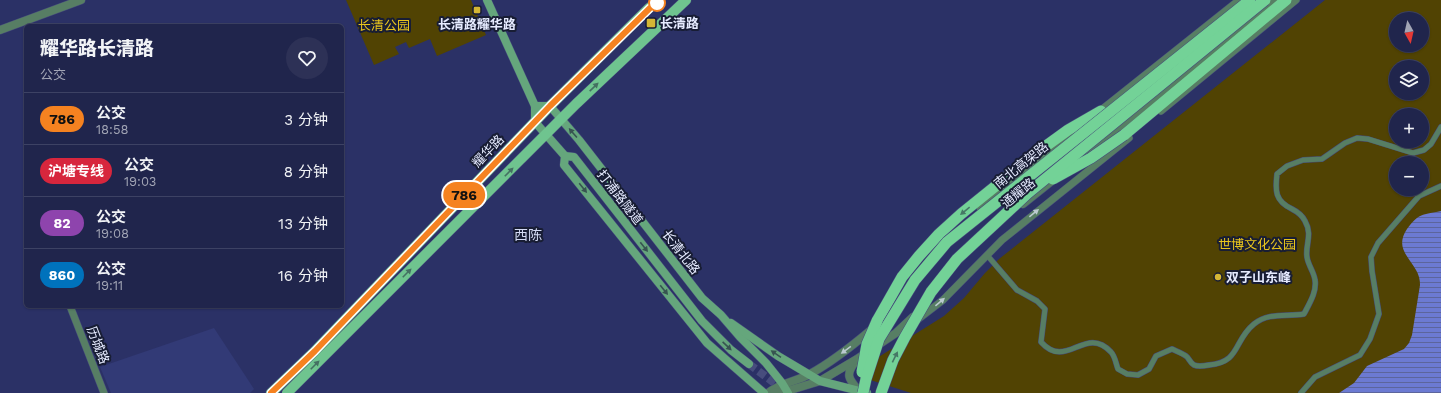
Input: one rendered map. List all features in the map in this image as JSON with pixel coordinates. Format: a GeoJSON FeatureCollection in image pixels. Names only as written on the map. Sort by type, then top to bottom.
{"type":"FeatureCollection","features":[{"type":"Feature","properties":{"kind":"highway","name":"南北高架路"},"geometry":{"type":"LineString","coordinates":[[860,392],[880,339],[915,280],[947,242],[1250,0]]}},
{"type":"Feature","properties":{"kind":"highway","name":"南北高架路"},"geometry":{"type":"LineString","coordinates":[[881,393],[893,360],[931,292],[957,259],[1028,193],[1265,0]]}},
{"type":"Feature","properties":{"kind":"highway"},"geometry":{"type":"LineString","coordinates":[[1028,193],[1091,158],[1124,135],[1286,0]]}},
{"type":"Feature","properties":{"kind":"highway"},"geometry":{"type":"LineString","coordinates":[[860,392],[867,344],[877,321],[902,277],[939,234],[961,214],[1039,151],[1068,130],[1101,111]]}},
{"type":"Feature","properties":{"kind":"main road"},"geometry":{"type":"LineString","coordinates":[[487,0],[535,106],[534,122],[565,156],[564,165],[707,343],[764,393]]}},
{"type":"Feature","properties":{"kind":"main road","name":"耀华路"},"geometry":{"type":"LineString","coordinates":[[271,393],[315,351],[534,122],[650,8],[660,0]]}},
{"type":"Feature","properties":{"kind":"main road"},"geometry":{"type":"LineString","coordinates":[[287,393],[561,119],[686,0]]}},
{"type":"Feature","properties":{"kind":"main road"},"geometry":{"type":"LineString","coordinates":[[535,106],[550,106],[561,119]]}},
{"type":"Feature","properties":{"kind":"main road","name":"长清北路"},"geometry":{"type":"LineString","coordinates":[[561,119],[702,298],[721,315],[766,363],[788,392]]}},
{"type":"Feature","properties":{"kind":"main road","name":"打浦路隧道"},"geometry":{"type":"LineString","coordinates":[[565,156],[574,157],[702,321],[731,350],[749,364]]}},
{"type":"Feature","properties":{"kind":"main road"},"geometry":{"type":"LineString","coordinates":[[721,315],[778,356],[820,381],[868,393]]}},
{"type":"Feature","properties":{"kind":"street"},"geometry":{"type":"LineString","coordinates":[[0,30],[28,23],[81,0]]}},
{"type":"Feature","properties":{"kind":"street","name":"通耀路"},"geometry":{"type":"LineString","coordinates":[[767,393],[782,383],[809,374],[834,359],[885,319],[912,292],[968,223],[989,201],[1018,176],[1240,0]]}},
{"type":"Feature","properties":{"kind":"street","name":"通耀路"},"geometry":{"type":"LineString","coordinates":[[774,393],[788,392],[820,381],[857,359],[896,332],[912,319],[974,248],[1002,221],[1276,0]]}},
{"type":"Feature","properties":{"kind":"street"},"geometry":{"type":"LineString","coordinates":[[896,332],[921,317],[943,300],[1002,240],[1296,0]]}},
{"type":"Feature","properties":{"kind":"street"},"geometry":{"type":"LineString","coordinates":[[987,255],[1017,290],[1037,301],[1045,309],[1041,342],[1046,348],[1055,353],[1068,351],[1087,343],[1100,343],[1112,353],[1118,369],[1127,374],[1138,375],[1149,369],[1156,356],[1172,349],[1186,356],[1193,364],[1201,366],[1219,364],[1231,358],[1243,335],[1254,323],[1271,315],[1293,316],[1304,314],[1314,292],[1316,281],[1307,256],[1309,231],[1306,221],[1300,214],[1285,206],[1276,195],[1275,187],[1278,174],[1287,166],[1303,160],[1322,158],[1345,143],[1357,138],[1368,139],[1413,153],[1424,150],[1431,144],[1441,127]]}},
{"type":"Feature","properties":{"kind":"street"},"geometry":{"type":"LineString","coordinates":[[1301,393],[1315,377],[1360,355],[1370,339],[1379,314],[1371,257],[1378,243],[1419,196],[1441,186]]}},
{"type":"Feature","properties":{"kind":"street","name":"历城路"},"geometry":{"type":"LineString","coordinates":[[71,308],[104,393]]}},
{"type":"Feature","properties":{"kind":"street"},"geometry":{"type":"LineString","coordinates":[[857,359],[849,370],[849,379],[860,392]]}},
{"type":"Feature","properties":{"kind":"shaded area"},"geometry":{"type":"Polygon","coordinates":[[[1441,211],[1441,393],[1339,393],[1354,383],[1367,366],[1404,349],[1409,343],[1412,335],[1420,283],[1417,272],[1406,256],[1402,246],[1402,241],[1407,229],[1418,217],[1441,211]]]}},
{"type":"Feature","properties":{"kind":"shaded area"},"geometry":{"type":"Polygon","coordinates":[[[214,328],[254,389],[250,393],[111,393],[100,367],[214,328]]]}},
{"type":"Feature","properties":{"kind":"green space","name":"长清公园"},"geometry":{"type":"Polygon","coordinates":[[[346,0],[471,0],[486,35],[437,56],[430,39],[409,48],[406,42],[395,47],[399,54],[374,65],[346,0]]]}},
{"type":"Feature","properties":{"kind":"green space","name":"世博文化公园"},"geometry":{"type":"Polygon","coordinates":[[[1325,0],[1441,0],[1441,393],[911,393],[858,376],[857,373],[861,368],[944,316],[964,298],[999,259],[1325,0]]]}},
{"type":"Feature","properties":{"kind":"tunnel"},"geometry":{"type":"LineString","coordinates":[[749,364],[777,385],[800,393]]}},
{"type":"Feature","properties":{"kind":"bus line","name":"786"},"geometry":{"type":"LineString","coordinates":[[271,393],[315,351],[343,320],[550,106],[660,0]]}},
{"type":"Feature","properties":{"kind":"place","name":"长清路耀华路"},"geometry":{"type":"Point","coordinates":[477,10]}},
{"type":"Feature","properties":{"kind":"place","name":"长清路"},"geometry":{"type":"Point","coordinates":[651,23]}},
{"type":"Feature","properties":{"kind":"place","name":"双子山东峰"},"geometry":{"type":"Point","coordinates":[1218,277]}},
{"type":"Feature","properties":{"kind":"district","name":"西陈"},"geometry":{"type":"Point","coordinates":[528,235]}}]}
